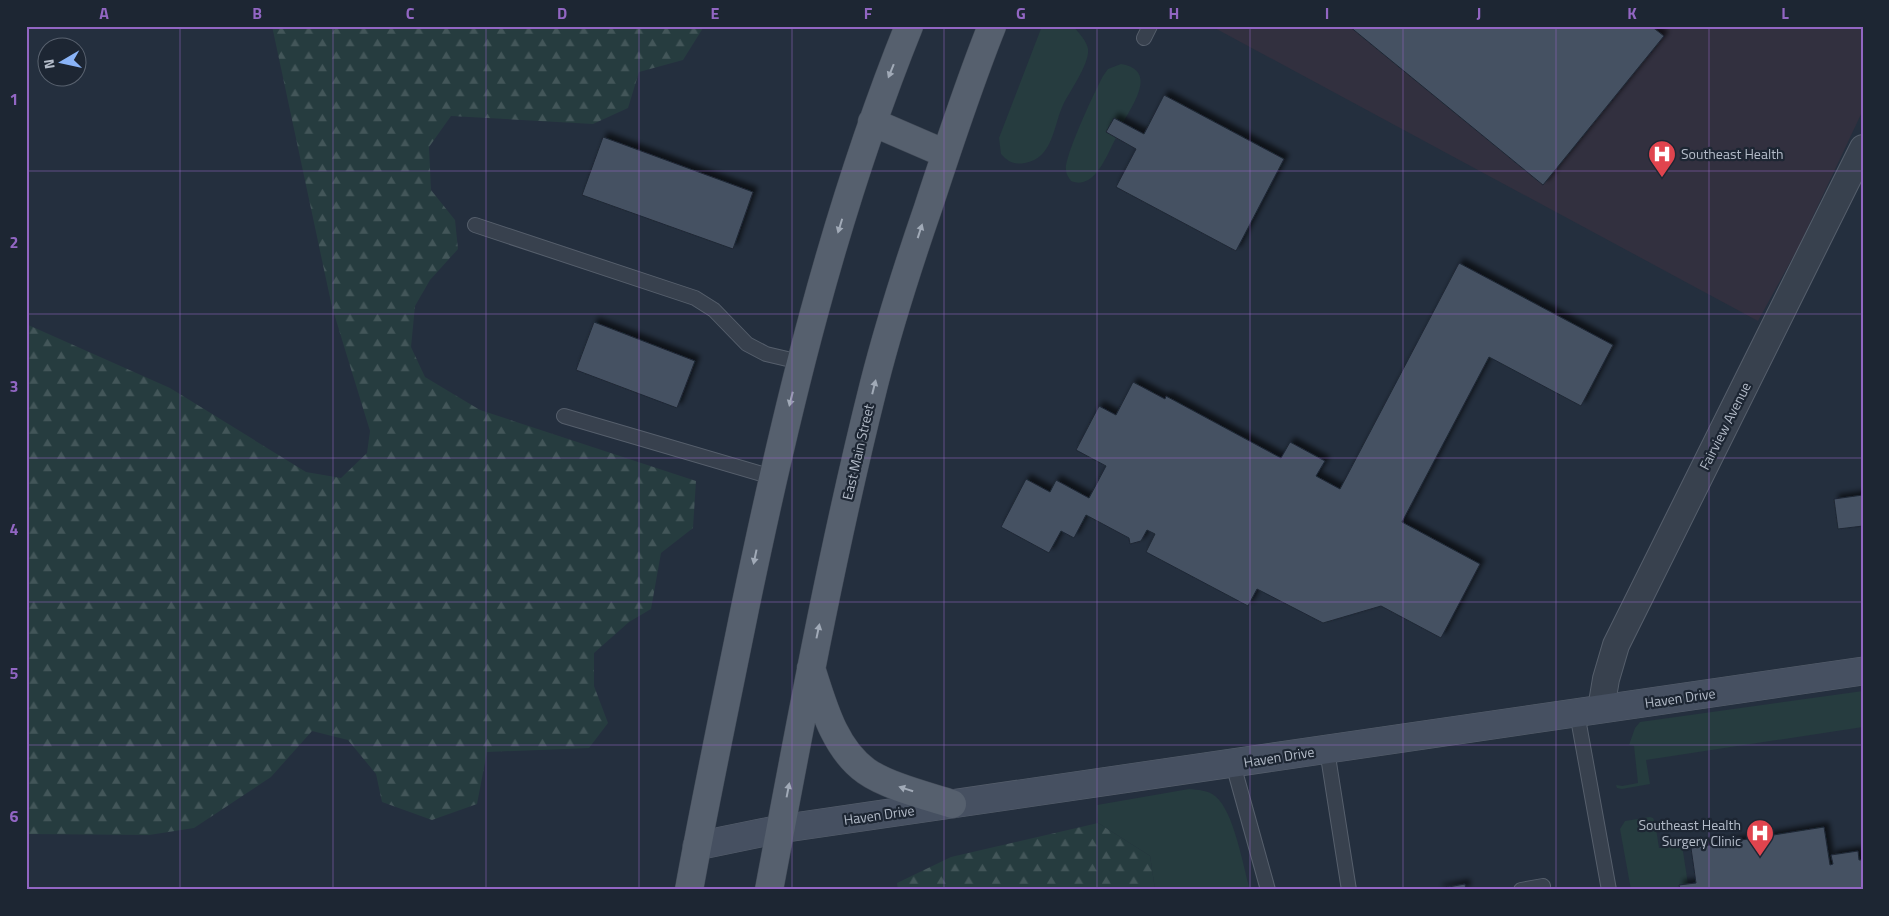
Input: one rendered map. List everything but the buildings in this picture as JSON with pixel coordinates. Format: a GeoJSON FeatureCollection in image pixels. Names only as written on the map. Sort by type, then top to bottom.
{"type":"FeatureCollection","features":[{"type":"Feature","properties":{"kind":"main road"},"geometry":{"type":"LineString","coordinates":[[689,890],[772,477],[800,362],[872,122],[909,26]]}},
{"type":"Feature","properties":{"kind":"main road","name":"East Main Street"},"geometry":{"type":"LineString","coordinates":[[769,890],[810,666],[874,382],[913,251],[974,71],[992,26]]}},
{"type":"Feature","properties":{"kind":"main road"},"geometry":{"type":"LineString","coordinates":[[872,122],[946,154]]}},
{"type":"Feature","properties":{"kind":"main road"},"geometry":{"type":"LineString","coordinates":[[810,666],[826,714],[844,749],[866,771],[896,786],[952,804]]}},
{"type":"Feature","properties":{"kind":"street","name":"Fairview Avenue"},"geometry":{"type":"LineString","coordinates":[[1589,711],[1606,679],[1616,645],[1863,148]]}},
{"type":"Feature","properties":{"kind":"street","name":"Haven Drive"},"geometry":{"type":"LineString","coordinates":[[697,846],[780,829],[1863,671]]}},
{"type":"Feature","properties":{"kind":"lane"},"geometry":{"type":"LineString","coordinates":[[475,225],[695,298],[714,310],[747,344],[766,354],[800,362]]}},
{"type":"Feature","properties":{"kind":"lane"},"geometry":{"type":"LineString","coordinates":[[564,416],[772,477]]}},
{"type":"Feature","properties":{"kind":"lane"},"geometry":{"type":"LineString","coordinates":[[1589,711],[1609,890]]}},
{"type":"Feature","properties":{"kind":"lane"},"geometry":{"type":"LineString","coordinates":[[1327,750],[1349,890]]}},
{"type":"Feature","properties":{"kind":"lane"},"geometry":{"type":"LineString","coordinates":[[1232,764],[1268,890]]}},
{"type":"Feature","properties":{"kind":"lane"},"geometry":{"type":"LineString","coordinates":[[1521,890],[1542,886]]}},
{"type":"Feature","properties":{"kind":"shaded area","name":"Southeast Health"},"geometry":{"type":"Polygon","coordinates":[[[1211,26],[1863,26],[1863,110],[1799,246],[1758,321],[1211,26]]]}},
{"type":"Feature","properties":{"kind":"green space"},"geometry":{"type":"Polygon","coordinates":[[[272,26],[701,26],[703,28],[683,60],[639,72],[628,108],[593,124],[451,116],[429,147],[431,190],[455,220],[458,249],[430,280],[415,306],[411,347],[425,377],[480,410],[696,481],[693,528],[661,553],[651,609],[629,622],[594,653],[594,686],[608,723],[589,748],[487,752],[477,804],[432,820],[382,802],[376,774],[348,740],[312,731],[271,777],[194,828],[149,835],[26,834],[26,324],[170,388],[306,472],[341,478],[367,453],[370,431],[332,307],[272,26]]]}},
{"type":"Feature","properties":{"kind":"green space"},"geometry":{"type":"Polygon","coordinates":[[[1042,26],[1073,26],[1086,43],[1088,55],[1083,69],[1063,105],[1047,148],[1034,160],[1018,164],[1009,161],[1001,154],[999,138],[1042,26]]]}},
{"type":"Feature","properties":{"kind":"green space"},"geometry":{"type":"Polygon","coordinates":[[[1121,64],[1132,67],[1138,73],[1141,80],[1137,98],[1123,123],[1114,118],[1106,132],[1116,138],[1099,169],[1087,181],[1079,183],[1071,181],[1066,171],[1067,163],[1081,124],[1103,76],[1108,69],[1121,64]]]}},
{"type":"Feature","properties":{"kind":"green space"},"geometry":{"type":"Polygon","coordinates":[[[1863,691],[1863,727],[1646,760],[1650,784],[1622,789],[1617,788],[1616,785],[1622,786],[1638,783],[1634,746],[1629,745],[1635,728],[1640,722],[1863,691]]]}},
{"type":"Feature","properties":{"kind":"green space"},"geometry":{"type":"Polygon","coordinates":[[[1189,789],[1209,793],[1222,803],[1233,826],[1250,890],[1155,890],[1150,856],[1098,823],[1097,805],[1189,789]]]}},
{"type":"Feature","properties":{"kind":"green space"},"geometry":{"type":"Polygon","coordinates":[[[1650,817],[1655,822],[1659,848],[1682,845],[1688,884],[1680,885],[1680,890],[1631,890],[1620,829],[1625,821],[1650,817]]]}},
{"type":"Feature","properties":{"kind":"green space"},"geometry":{"type":"Polygon","coordinates":[[[1098,823],[1150,856],[1155,890],[898,890],[897,883],[951,857],[1098,823]]]}},
{"type":"Feature","properties":{"kind":"place","name":"Southeast Health"},"geometry":{"type":"Point","coordinates":[1662,178]}},
{"type":"Feature","properties":{"kind":"place","name":"Southeast Health Surgery Clinic"},"geometry":{"type":"Point","coordinates":[1760,857]}}]}
